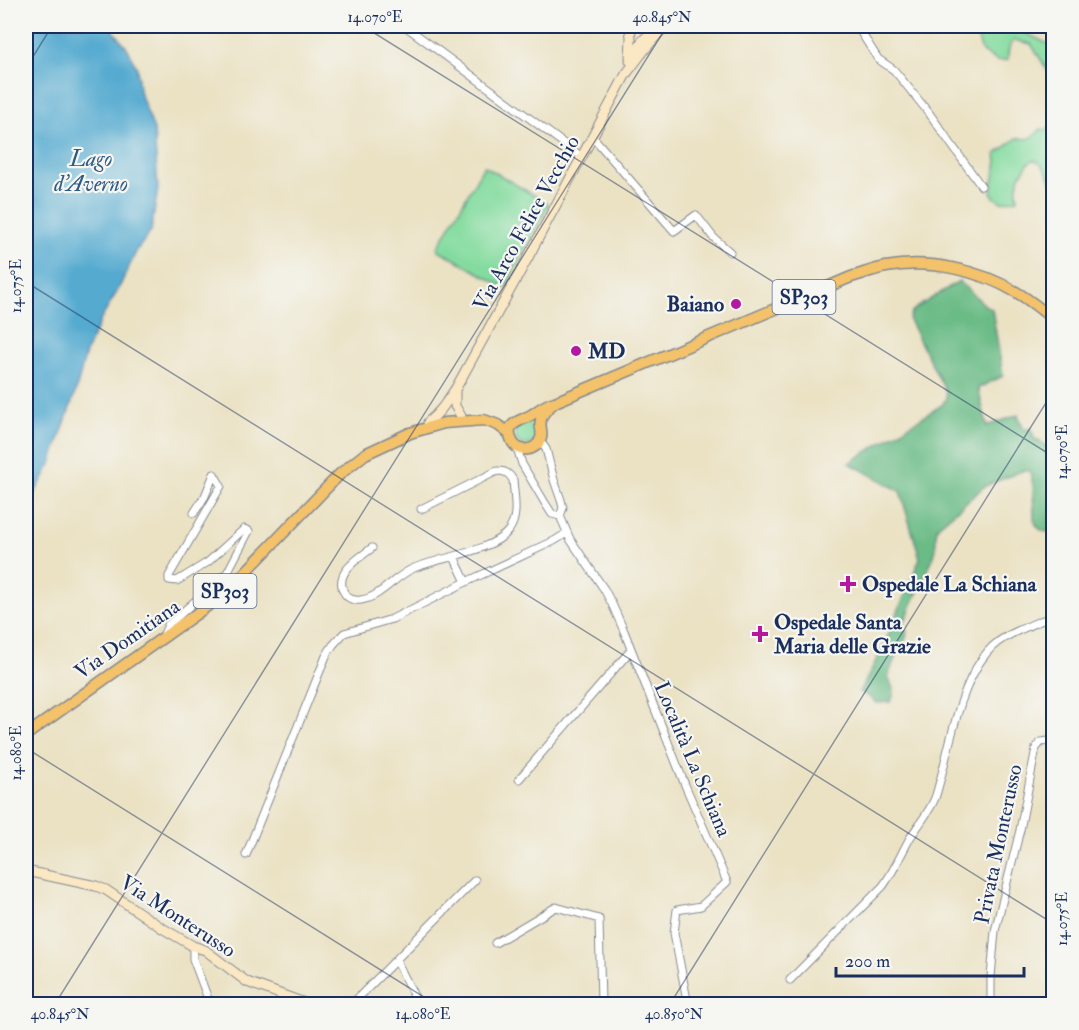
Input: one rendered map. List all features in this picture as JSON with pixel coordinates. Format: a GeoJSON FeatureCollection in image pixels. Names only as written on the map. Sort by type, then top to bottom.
{"type":"FeatureCollection","features":[{"type":"Feature","properties":{"kind":"main road","name":"SP303"},"geometry":{"type":"LineString","coordinates":[[555,402],[851,277],[886,267],[916,264],[954,268],[983,277],[1017,292],[1053,320]]}},
{"type":"Feature","properties":{"kind":"main road"},"geometry":{"type":"LineString","coordinates":[[516,420],[534,420],[539,426],[542,434],[534,448],[526,450],[517,448],[510,434],[511,428],[516,420],[555,402]]}},
{"type":"Feature","properties":{"kind":"main road"},"geometry":{"type":"LineString","coordinates":[[539,426],[543,414],[555,402]]}},
{"type":"Feature","properties":{"kind":"main road","name":"Via Domitiana"},"geometry":{"type":"LineString","coordinates":[[410,433],[428,422],[446,417],[516,420]]}},
{"type":"Feature","properties":{"kind":"main road","name":"Via Domitiana"},"geometry":{"type":"LineString","coordinates":[[26,735],[236,582],[340,474],[365,454],[446,417],[484,420],[498,425],[510,434]]}},
{"type":"Feature","properties":{"kind":"street"},"geometry":{"type":"LineString","coordinates":[[405,26],[582,157]]}},
{"type":"Feature","properties":{"kind":"street"},"geometry":{"type":"LineString","coordinates":[[626,74],[631,51],[630,26]]}},
{"type":"Feature","properties":{"kind":"street"},"geometry":{"type":"LineString","coordinates":[[636,26],[639,30],[666,26]]}},
{"type":"Feature","properties":{"kind":"street"},"geometry":{"type":"LineString","coordinates":[[857,26],[878,59],[894,70],[981,186]]}},
{"type":"Feature","properties":{"kind":"street"},"geometry":{"type":"LineString","coordinates":[[626,74],[658,29]]}},
{"type":"Feature","properties":{"kind":"street"},"geometry":{"type":"LineString","coordinates":[[629,63],[646,30]]}},
{"type":"Feature","properties":{"kind":"street"},"geometry":{"type":"LineString","coordinates":[[640,54],[646,30]]}},
{"type":"Feature","properties":{"kind":"street","name":"Via Arco Felice Vecchio"},"geometry":{"type":"LineString","coordinates":[[446,417],[456,388],[626,74]]}},
{"type":"Feature","properties":{"kind":"street"},"geometry":{"type":"LineString","coordinates":[[593,136],[675,231],[696,215],[713,237],[730,252]]}},
{"type":"Feature","properties":{"kind":"street"},"geometry":{"type":"LineString","coordinates":[[456,388],[455,406],[461,416]]}},
{"type":"Feature","properties":{"kind":"street","name":"Località La Schiana"},"geometry":{"type":"LineString","coordinates":[[540,441],[546,449],[561,500],[563,508],[560,516],[567,533],[608,597],[727,882],[701,906],[677,910],[674,933],[687,1000]]}},
{"type":"Feature","properties":{"kind":"street","name":"Località La Schiana"},"geometry":{"type":"LineString","coordinates":[[517,448],[522,464],[545,503],[552,513],[560,516]]}},
{"type":"Feature","properties":{"kind":"street"},"geometry":{"type":"LineString","coordinates":[[372,548],[343,572],[341,586],[345,595],[351,599],[358,601],[367,599],[411,570],[489,545],[502,537],[515,519],[513,480],[505,471],[497,471],[421,509]]}},
{"type":"Feature","properties":{"kind":"street"},"geometry":{"type":"LineString","coordinates":[[162,638],[168,625],[227,573],[249,531],[244,529],[208,562],[177,581],[169,580],[173,568],[221,486],[214,474],[205,496],[194,513]]}},
{"type":"Feature","properties":{"kind":"street"},"geometry":{"type":"LineString","coordinates":[[246,855],[326,656],[344,633],[392,619],[567,533]]}},
{"type":"Feature","properties":{"kind":"street"},"geometry":{"type":"LineString","coordinates":[[454,557],[466,582]]}},
{"type":"Feature","properties":{"kind":"street"},"geometry":{"type":"LineString","coordinates":[[790,980],[888,879],[936,796],[952,733],[968,685],[983,658],[991,648],[1009,635],[1045,618],[1053,618]]}},
{"type":"Feature","properties":{"kind":"street"},"geometry":{"type":"LineString","coordinates":[[519,779],[631,650]]}},
{"type":"Feature","properties":{"kind":"street","name":"Privata Monterusso"},"geometry":{"type":"LineString","coordinates":[[991,1005],[995,931],[1020,830],[1036,748],[1041,742],[1053,742]]}},
{"type":"Feature","properties":{"kind":"street","name":"Via Monterusso"},"geometry":{"type":"LineString","coordinates":[[26,871],[106,890],[162,928],[193,946],[205,950],[247,982],[307,1005]]}},
{"type":"Feature","properties":{"kind":"street"},"geometry":{"type":"LineString","coordinates":[[352,1005],[475,880]]}},
{"type":"Feature","properties":{"kind":"street"},"geometry":{"type":"LineString","coordinates":[[495,943],[555,907],[599,919],[601,1005]]}},
{"type":"Feature","properties":{"kind":"street"},"geometry":{"type":"LineString","coordinates":[[193,946],[193,958],[210,1005]]}},
{"type":"Feature","properties":{"kind":"street"},"geometry":{"type":"LineString","coordinates":[[396,960],[418,1005]]}},
{"type":"Feature","properties":{"kind":"green space"},"geometry":{"type":"Polygon","coordinates":[[[974,26],[1019,26],[1021,31],[1046,43],[1051,43],[1053,46],[1053,85],[1048,71],[1031,44],[1014,40],[1009,47],[1008,60],[997,61],[982,52],[974,26]]]}},
{"type":"Feature","properties":{"kind":"green space"},"geometry":{"type":"Polygon","coordinates":[[[1053,126],[1053,184],[1043,167],[1034,160],[1028,164],[1018,180],[1018,199],[1001,202],[994,197],[991,192],[997,162],[996,154],[1017,138],[1030,138],[1041,129],[1046,130],[1053,126]]]}},
{"type":"Feature","properties":{"kind":"green space"},"geometry":{"type":"Polygon","coordinates":[[[484,166],[549,204],[505,288],[437,249],[484,166]]]}},
{"type":"Feature","properties":{"kind":"green space"},"geometry":{"type":"Polygon","coordinates":[[[959,281],[992,309],[1003,376],[978,388],[987,426],[1018,415],[1024,430],[1031,428],[1035,440],[1039,440],[1053,453],[1054,498],[1048,532],[1042,531],[1034,520],[1033,485],[1030,471],[1024,470],[985,486],[938,526],[935,553],[903,625],[907,631],[906,638],[898,649],[888,677],[893,696],[890,702],[876,703],[860,692],[885,643],[920,558],[900,491],[849,463],[942,405],[946,399],[946,392],[909,320],[916,308],[959,281]]]}},
{"type":"Feature","properties":{"kind":"green space"},"geometry":{"type":"Polygon","coordinates":[[[526,423],[534,426],[537,434],[534,442],[526,445],[518,442],[515,434],[518,426],[526,423]]]}},
{"type":"Feature","properties":{"kind":"water","name":"Lago d'Averno"},"geometry":{"type":"Polygon","coordinates":[[[26,26],[110,26],[128,49],[137,68],[139,90],[154,130],[158,189],[151,231],[137,250],[86,352],[51,464],[31,500],[26,519],[26,26]]]}},
{"type":"Feature","properties":{"kind":"place","name":"Baiano"},"geometry":{"type":"Point","coordinates":[736,304]}},
{"type":"Feature","properties":{"kind":"place","name":"MD"},"geometry":{"type":"Point","coordinates":[576,351]}},
{"type":"Feature","properties":{"kind":"place","name":"Ospedale La Schiana"},"geometry":{"type":"Point","coordinates":[848,584]}},
{"type":"Feature","properties":{"kind":"place","name":"Ospedale Santa Maria delle Grazie"},"geometry":{"type":"Point","coordinates":[760,634]}}]}
